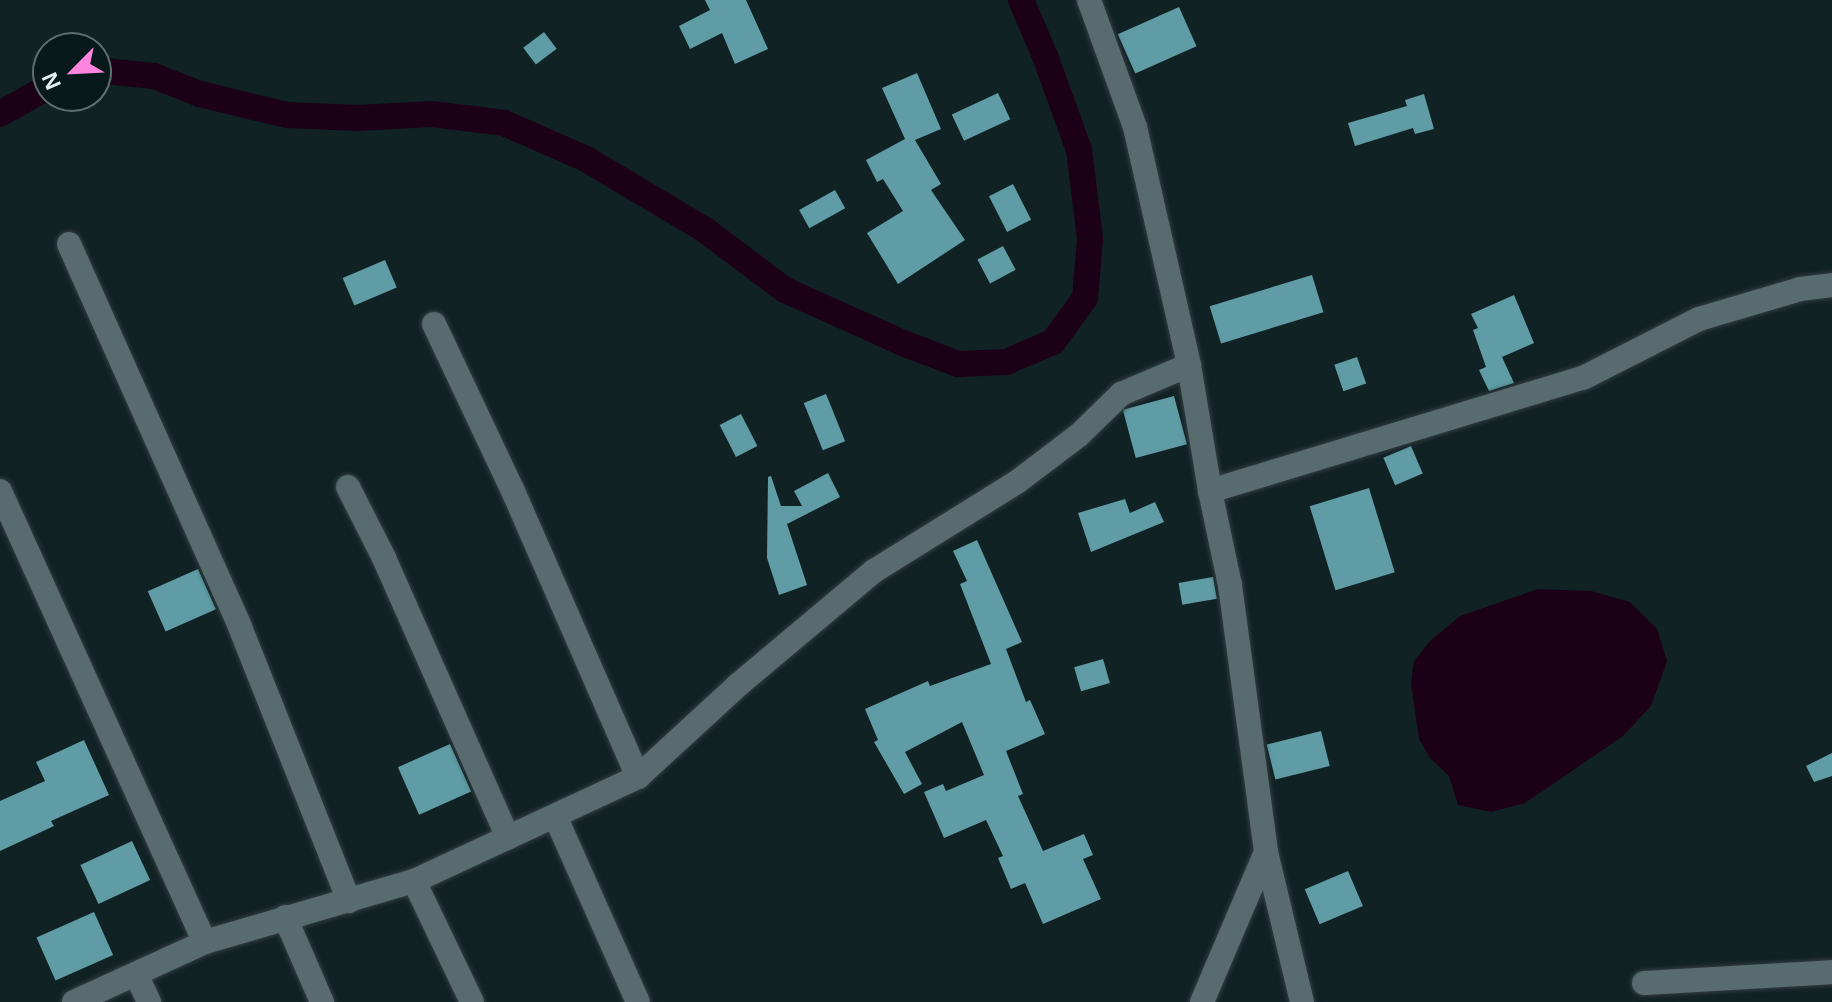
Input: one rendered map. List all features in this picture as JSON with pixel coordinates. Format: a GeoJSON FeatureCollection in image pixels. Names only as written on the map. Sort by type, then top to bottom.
{"type":"FeatureCollection","features":[{"type":"Feature","properties":{"kind":"street"},"geometry":{"type":"LineString","coordinates":[[1089,0],[1135,127],[1189,365],[1210,491],[1230,585],[1266,852],[1302,1002]]}},
{"type":"Feature","properties":{"kind":"street"},"geometry":{"type":"LineString","coordinates":[[69,244],[240,627],[349,901]]}},
{"type":"Feature","properties":{"kind":"street"},"geometry":{"type":"LineString","coordinates":[[1210,491],[1583,378],[1699,319],[1800,289],[1832,285]]}},
{"type":"Feature","properties":{"kind":"street"},"geometry":{"type":"LineString","coordinates":[[434,324],[513,491],[638,777]]}},
{"type":"Feature","properties":{"kind":"street"},"geometry":{"type":"LineString","coordinates":[[74,1002],[205,942],[414,881],[556,818],[638,777],[738,685],[874,571],[1017,482],[1079,435],[1121,394],[1189,365]]}},
{"type":"Feature","properties":{"kind":"street"},"geometry":{"type":"LineString","coordinates":[[348,487],[384,558],[508,838]]}},
{"type":"Feature","properties":{"kind":"street"},"geometry":{"type":"LineString","coordinates":[[0,491],[205,942]]}},
{"type":"Feature","properties":{"kind":"street"},"geometry":{"type":"LineString","coordinates":[[556,818],[638,1002]]}},
{"type":"Feature","properties":{"kind":"street"},"geometry":{"type":"LineString","coordinates":[[1202,1002],[1266,852]]}},
{"type":"Feature","properties":{"kind":"street"},"geometry":{"type":"LineString","coordinates":[[414,881],[472,1002]]}},
{"type":"Feature","properties":{"kind":"street"},"geometry":{"type":"LineString","coordinates":[[285,917],[322,1002]]}},
{"type":"Feature","properties":{"kind":"street"},"geometry":{"type":"LineString","coordinates":[[1644,983],[1832,972]]}},
{"type":"Feature","properties":{"kind":"street"},"geometry":{"type":"LineString","coordinates":[[136,974],[149,1002]]}},
{"type":"Feature","properties":{"kind":"shaded area"},"geometry":{"type":"Polygon","coordinates":[[[1538,589],[1591,591],[1630,602],[1657,629],[1667,661],[1651,706],[1623,736],[1525,803],[1491,812],[1458,805],[1449,776],[1430,758],[1419,739],[1411,683],[1414,661],[1430,641],[1460,616],[1538,589]]]}},
{"type":"Feature","properties":{"kind":"building"},"geometry":{"type":"Polygon","coordinates":[[[705,0],[746,0],[768,49],[735,64],[722,33],[690,49],[679,26],[710,10],[705,0]]]}},
{"type":"Feature","properties":{"kind":"building"},"geometry":{"type":"Polygon","coordinates":[[[1179,7],[1196,46],[1135,74],[1118,34],[1179,7]]]}},
{"type":"Feature","properties":{"kind":"building"},"geometry":{"type":"Polygon","coordinates":[[[544,32],[557,49],[536,64],[523,48],[544,32]]]}},
{"type":"Feature","properties":{"kind":"building"},"geometry":{"type":"Polygon","coordinates":[[[917,73],[941,129],[915,140],[941,184],[931,190],[965,240],[898,284],[867,233],[903,211],[883,179],[877,182],[866,160],[905,139],[882,88],[917,73]]]}},
{"type":"Feature","properties":{"kind":"building"},"geometry":{"type":"Polygon","coordinates":[[[998,93],[1010,119],[964,141],[952,115],[998,93]]]}},
{"type":"Feature","properties":{"kind":"building"},"geometry":{"type":"Polygon","coordinates":[[[1424,94],[1434,129],[1415,134],[1413,128],[1355,146],[1348,123],[1407,106],[1405,100],[1424,94]]]}},
{"type":"Feature","properties":{"kind":"building"},"geometry":{"type":"Polygon","coordinates":[[[1013,184],[1031,220],[1007,232],[989,196],[1013,184]]]}},
{"type":"Feature","properties":{"kind":"building"},"geometry":{"type":"Polygon","coordinates":[[[835,190],[845,208],[809,228],[799,210],[835,190]]]}},
{"type":"Feature","properties":{"kind":"building"},"geometry":{"type":"Polygon","coordinates":[[[1003,246],[1016,270],[990,283],[977,260],[1003,246]]]}},
{"type":"Feature","properties":{"kind":"building"},"geometry":{"type":"Polygon","coordinates":[[[385,260],[397,288],[354,306],[343,278],[385,260]]]}},
{"type":"Feature","properties":{"kind":"building"},"geometry":{"type":"Polygon","coordinates":[[[1312,275],[1323,312],[1221,344],[1210,306],[1312,275]]]}},
{"type":"Feature","properties":{"kind":"building"},"geometry":{"type":"Polygon","coordinates":[[[1514,295],[1534,343],[1502,357],[1514,383],[1489,391],[1479,370],[1486,367],[1473,330],[1478,328],[1471,314],[1514,295]]]}},
{"type":"Feature","properties":{"kind":"building"},"geometry":{"type":"Polygon","coordinates":[[[1357,357],[1366,383],[1343,391],[1334,365],[1357,357]]]}},
{"type":"Feature","properties":{"kind":"building"},"geometry":{"type":"Polygon","coordinates":[[[826,394],[845,441],[823,450],[804,403],[826,394]]]}},
{"type":"Feature","properties":{"kind":"building"},"geometry":{"type":"Polygon","coordinates":[[[1174,396],[1187,444],[1136,458],[1123,410],[1174,396]]]}},
{"type":"Feature","properties":{"kind":"building"},"geometry":{"type":"Polygon","coordinates":[[[741,414],[757,446],[736,457],[720,425],[741,414]]]}},
{"type":"Feature","properties":{"kind":"building"},"geometry":{"type":"Polygon","coordinates":[[[1411,446],[1423,474],[1395,485],[1383,458],[1411,446]]]}},
{"type":"Feature","properties":{"kind":"building"},"geometry":{"type":"Polygon","coordinates":[[[828,473],[840,497],[787,524],[807,585],[779,595],[767,558],[768,477],[771,476],[781,506],[802,506],[794,491],[828,473]]]}},
{"type":"Feature","properties":{"kind":"building"},"geometry":{"type":"Polygon","coordinates":[[[1369,488],[1395,572],[1335,590],[1310,506],[1369,488]]]}},
{"type":"Feature","properties":{"kind":"building"},"geometry":{"type":"Polygon","coordinates":[[[1125,499],[1130,513],[1155,502],[1164,522],[1091,552],[1078,513],[1125,499]]]}},
{"type":"Feature","properties":{"kind":"building"},"geometry":{"type":"Polygon","coordinates":[[[977,540],[1022,642],[1006,649],[1026,702],[1030,700],[1045,734],[1006,751],[1023,794],[1018,796],[1043,851],[1084,834],[1093,855],[1083,859],[1101,899],[1043,924],[1025,883],[1011,889],[998,858],[1003,856],[986,820],[944,838],[924,792],[943,784],[946,791],[984,775],[962,722],[905,752],[922,784],[904,794],[874,742],[878,740],[865,709],[928,681],[930,686],[991,664],[960,584],[967,581],[953,551],[977,540]]]}},
{"type":"Feature","properties":{"kind":"building"},"geometry":{"type":"Polygon","coordinates":[[[198,569],[216,609],[166,632],[148,591],[198,569]]]}},
{"type":"Feature","properties":{"kind":"building"},"geometry":{"type":"Polygon","coordinates":[[[1213,577],[1217,599],[1182,605],[1179,583],[1213,577]]]}},
{"type":"Feature","properties":{"kind":"building"},"geometry":{"type":"Polygon","coordinates":[[[1103,659],[1110,683],[1081,691],[1074,667],[1103,659]]]}},
{"type":"Feature","properties":{"kind":"building"},"geometry":{"type":"Polygon","coordinates":[[[1321,731],[1330,766],[1275,779],[1267,745],[1321,731]]]}},
{"type":"Feature","properties":{"kind":"building"},"geometry":{"type":"Polygon","coordinates":[[[84,740],[109,795],[51,821],[54,826],[0,851],[0,801],[45,781],[36,762],[84,740]]]}},
{"type":"Feature","properties":{"kind":"building"},"geometry":{"type":"Polygon","coordinates":[[[450,744],[471,792],[419,815],[398,767],[450,744]]]}},
{"type":"Feature","properties":{"kind":"building"},"geometry":{"type":"Polygon","coordinates":[[[1832,753],[1832,776],[1814,782],[1806,766],[1832,753]]]}},
{"type":"Feature","properties":{"kind":"building"},"geometry":{"type":"Polygon","coordinates":[[[132,841],[150,880],[99,904],[80,865],[132,841]]]}},
{"type":"Feature","properties":{"kind":"building"},"geometry":{"type":"Polygon","coordinates":[[[1348,871],[1363,906],[1320,924],[1305,889],[1348,871]]]}},
{"type":"Feature","properties":{"kind":"building"},"geometry":{"type":"Polygon","coordinates":[[[94,912],[113,955],[56,981],[36,938],[94,912]]]}},
{"type":"Feature","properties":{"kind":"waterway"},"geometry":{"type":"LineString","coordinates":[[112,72],[154,76],[200,94],[287,115],[357,118],[432,114],[504,123],[586,159],[705,230],[785,290],[958,364],[1006,362],[1053,342],[1085,298],[1090,239],[1079,150],[1021,0]]}},
{"type":"Feature","properties":{"kind":"waterway"},"geometry":{"type":"LineString","coordinates":[[0,114],[32,96]]}}]}
